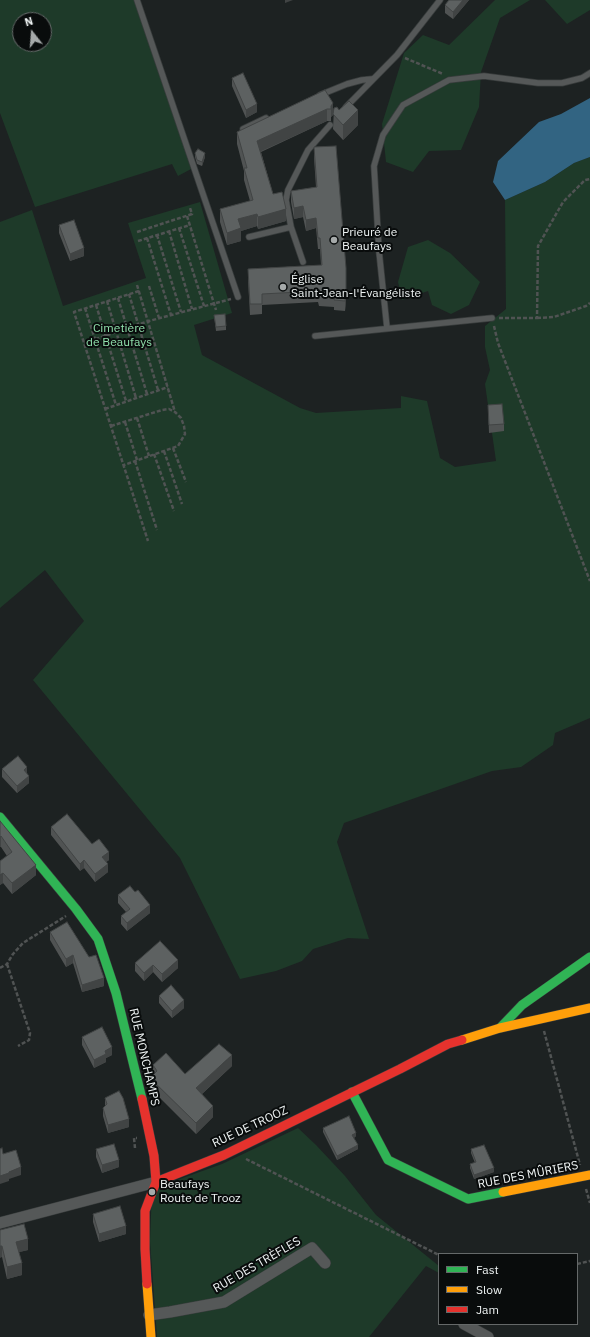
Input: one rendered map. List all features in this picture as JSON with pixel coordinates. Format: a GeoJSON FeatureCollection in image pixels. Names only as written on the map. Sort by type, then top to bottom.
{"type":"FeatureCollection","features":[{"type":"Feature","properties":{"kind":"street","name":"RUE MONCHAMPS"},"geometry":{"type":"LineString","coordinates":[[0,817],[76,909],[98,939],[116,993],[154,1156],[156,1182],[145,1211],[145,1249],[151,1337]]}},
{"type":"Feature","properties":{"kind":"street"},"geometry":{"type":"LineString","coordinates":[[500,1028],[522,1005],[590,957]]}},
{"type":"Feature","properties":{"kind":"street","name":"RUE DE TROOZ"},"geometry":{"type":"LineString","coordinates":[[0,1223],[156,1182],[230,1152],[448,1044],[500,1028],[590,1008]]}},
{"type":"Feature","properties":{"kind":"street","name":"RUE DES MÛRIERS"},"geometry":{"type":"LineString","coordinates":[[352,1092],[388,1160],[468,1199],[587,1175]]}},
{"type":"Feature","properties":{"kind":"street","name":"RUE DES TRÈFLES"},"geometry":{"type":"LineString","coordinates":[[149,1314],[170,1312],[224,1302],[312,1248],[325,1263]]}},
{"type":"Feature","properties":{"kind":"street"},"geometry":{"type":"LineString","coordinates":[[466,1325],[488,1337]]}},
{"type":"Feature","properties":{"kind":"lane"},"geometry":{"type":"LineString","coordinates":[[137,0],[238,297]]}},
{"type":"Feature","properties":{"kind":"lane"},"geometry":{"type":"LineString","coordinates":[[343,110],[397,55],[440,0]]}},
{"type":"Feature","properties":{"kind":"lane"},"geometry":{"type":"LineString","coordinates":[[387,328],[379,251],[374,166],[383,135],[403,105],[449,80],[484,76],[538,83],[562,83],[582,78],[590,73]]}},
{"type":"Feature","properties":{"kind":"lane"},"geometry":{"type":"LineString","coordinates":[[311,98],[348,84],[372,79]]}},
{"type":"Feature","properties":{"kind":"lane"},"geometry":{"type":"LineString","coordinates":[[242,129],[270,116]]}},
{"type":"Feature","properties":{"kind":"lane"},"geometry":{"type":"LineString","coordinates":[[303,262],[291,227],[286,200],[288,190],[308,150],[330,125]]}},
{"type":"Feature","properties":{"kind":"lane"},"geometry":{"type":"LineString","coordinates":[[248,237],[291,227]]}},
{"type":"Feature","properties":{"kind":"lane"},"geometry":{"type":"LineString","coordinates":[[315,336],[492,318]]}},
{"type":"Feature","properties":{"kind":"path"},"geometry":{"type":"LineString","coordinates":[[397,55],[443,74],[449,80]]}},
{"type":"Feature","properties":{"kind":"path"},"geometry":{"type":"LineString","coordinates":[[537,318],[538,246],[563,202],[585,180],[590,179]]}},
{"type":"Feature","properties":{"kind":"path"},"geometry":{"type":"LineString","coordinates":[[137,232],[192,214],[190,208]]}},
{"type":"Feature","properties":{"kind":"path"},"geometry":{"type":"LineString","coordinates":[[187,216],[216,310]]}},
{"type":"Feature","properties":{"kind":"path"},"geometry":{"type":"LineString","coordinates":[[138,240],[190,225]]}},
{"type":"Feature","properties":{"kind":"path"},"geometry":{"type":"LineString","coordinates":[[179,228],[204,306]]}},
{"type":"Feature","properties":{"kind":"path"},"geometry":{"type":"LineString","coordinates":[[169,231],[192,309]]}},
{"type":"Feature","properties":{"kind":"path"},"geometry":{"type":"LineString","coordinates":[[157,235],[181,312]]}},
{"type":"Feature","properties":{"kind":"path"},"geometry":{"type":"LineString","coordinates":[[147,238],[171,315]]}},
{"type":"Feature","properties":{"kind":"path"},"geometry":{"type":"LineString","coordinates":[[137,285],[175,412]]}},
{"type":"Feature","properties":{"kind":"path"},"geometry":{"type":"LineString","coordinates":[[149,286],[159,318]]}},
{"type":"Feature","properties":{"kind":"path"},"geometry":{"type":"LineString","coordinates":[[139,291],[74,312],[148,541]]}},
{"type":"Feature","properties":{"kind":"path"},"geometry":{"type":"LineString","coordinates":[[129,294],[158,390]]}},
{"type":"Feature","properties":{"kind":"path"},"geometry":{"type":"LineString","coordinates":[[84,343],[159,318],[238,297]]}},
{"type":"Feature","properties":{"kind":"path"},"geometry":{"type":"LineString","coordinates":[[118,298],[147,394]]}},
{"type":"Feature","properties":{"kind":"path"},"geometry":{"type":"LineString","coordinates":[[107,301],[136,398]]}},
{"type":"Feature","properties":{"kind":"path"},"geometry":{"type":"LineString","coordinates":[[590,303],[586,306],[554,317],[492,318],[498,343],[590,581]]}},
{"type":"Feature","properties":{"kind":"path"},"geometry":{"type":"LineString","coordinates":[[96,305],[126,401]]}},
{"type":"Feature","properties":{"kind":"path"},"geometry":{"type":"LineString","coordinates":[[85,308],[116,405]]}},
{"type":"Feature","properties":{"kind":"path"},"geometry":{"type":"LineString","coordinates":[[105,408],[168,387]]}},
{"type":"Feature","properties":{"kind":"path"},"geometry":{"type":"LineString","coordinates":[[111,426],[169,409],[181,418],[184,426],[185,434],[178,446],[123,465]]}},
{"type":"Feature","properties":{"kind":"path"},"geometry":{"type":"LineString","coordinates":[[137,418],[148,456]]}},
{"type":"Feature","properties":{"kind":"path"},"geometry":{"type":"LineString","coordinates":[[125,422],[157,530]]}},
{"type":"Feature","properties":{"kind":"path"},"geometry":{"type":"LineString","coordinates":[[173,448],[186,482]]}},
{"type":"Feature","properties":{"kind":"path"},"geometry":{"type":"LineString","coordinates":[[164,451],[182,504]]}},
{"type":"Feature","properties":{"kind":"path"},"geometry":{"type":"LineString","coordinates":[[154,454],[174,511]]}},
{"type":"Feature","properties":{"kind":"path"},"geometry":{"type":"LineString","coordinates":[[0,968],[7,964],[13,954],[23,943],[76,909]]}},
{"type":"Feature","properties":{"kind":"path"},"geometry":{"type":"LineString","coordinates":[[7,964],[30,1033],[29,1040],[18,1046]]}},
{"type":"Feature","properties":{"kind":"path"},"geometry":{"type":"LineString","coordinates":[[537,1032],[544,1030],[587,1175],[590,1203]]}},
{"type":"Feature","properties":{"kind":"path"},"geometry":{"type":"LineString","coordinates":[[230,1152],[438,1255]]}},
{"type":"Feature","properties":{"kind":"path"},"geometry":{"type":"LineString","coordinates":[[578,1264],[590,1261]]}},
{"type":"Feature","properties":{"kind":"green space"},"geometry":{"type":"Polygon","coordinates":[[[0,0],[137,0],[191,169],[178,176],[172,164],[35,207],[0,113],[0,0]]]}},
{"type":"Feature","properties":{"kind":"green space"},"geometry":{"type":"Polygon","coordinates":[[[495,0],[530,0],[500,18],[481,72],[479,107],[461,150],[429,151],[413,172],[386,162],[382,124],[404,53],[423,35],[449,45],[495,0]]]}},
{"type":"Feature","properties":{"kind":"green space"},"geometry":{"type":"Polygon","coordinates":[[[545,0],[590,0],[590,10],[567,24],[545,0]]]}},
{"type":"Feature","properties":{"kind":"green space","name":"Cimetière de Beaufays"},"geometry":{"type":"Polygon","coordinates":[[[590,157],[590,718],[555,733],[553,745],[521,767],[492,771],[344,823],[337,842],[369,939],[348,938],[313,949],[302,961],[276,971],[240,979],[180,858],[33,680],[84,621],[45,570],[0,608],[0,222],[32,210],[63,306],[146,278],[128,223],[200,202],[232,313],[194,325],[202,355],[300,408],[316,413],[401,408],[401,396],[427,401],[440,458],[455,467],[496,461],[485,384],[490,370],[485,347],[485,326],[506,309],[505,200],[545,182],[574,163],[590,157]]]}},
{"type":"Feature","properties":{"kind":"green space"},"geometry":{"type":"Polygon","coordinates":[[[428,240],[450,253],[480,282],[469,305],[451,314],[432,305],[428,291],[402,300],[398,282],[408,247],[428,240]]]}},
{"type":"Feature","properties":{"kind":"green space"},"geometry":{"type":"Polygon","coordinates":[[[298,1128],[345,1176],[376,1215],[438,1265],[438,1272],[426,1266],[369,1337],[157,1337],[150,1241],[152,1189],[222,1164],[298,1128]]]}},
{"type":"Feature","properties":{"kind":"water"},"geometry":{"type":"Polygon","coordinates":[[[590,98],[590,157],[574,163],[545,182],[505,200],[493,182],[498,161],[539,122],[561,114],[590,98]]]}},
{"type":"Feature","properties":{"kind":"building"},"geometry":{"type":"Polygon","coordinates":[[[449,0],[463,0],[453,12],[445,5],[449,0]]]}},
{"type":"Feature","properties":{"kind":"building"},"geometry":{"type":"Polygon","coordinates":[[[243,73],[257,104],[246,110],[232,78],[243,73]]]}},
{"type":"Feature","properties":{"kind":"building"},"geometry":{"type":"Polygon","coordinates":[[[325,90],[333,103],[331,109],[327,109],[257,141],[273,194],[282,192],[286,209],[258,217],[257,214],[238,219],[241,228],[227,233],[220,209],[253,200],[244,168],[247,168],[237,132],[325,90]]]}},
{"type":"Feature","properties":{"kind":"building"},"geometry":{"type":"Polygon","coordinates":[[[349,101],[358,110],[343,125],[333,114],[334,108],[337,107],[339,110],[349,101]]]}},
{"type":"Feature","properties":{"kind":"building"},"geometry":{"type":"Polygon","coordinates":[[[336,146],[346,268],[345,301],[334,300],[335,296],[319,295],[318,291],[262,294],[262,304],[250,304],[248,269],[322,265],[320,238],[318,238],[316,218],[306,220],[303,206],[294,208],[291,191],[317,187],[314,147],[336,146]]]}},
{"type":"Feature","properties":{"kind":"building"},"geometry":{"type":"Polygon","coordinates":[[[198,149],[205,153],[202,162],[197,160],[195,153],[198,149]]]}},
{"type":"Feature","properties":{"kind":"building"},"geometry":{"type":"Polygon","coordinates":[[[74,220],[84,248],[70,254],[59,225],[74,220]]]}},
{"type":"Feature","properties":{"kind":"building"},"geometry":{"type":"Polygon","coordinates":[[[225,314],[226,326],[216,327],[214,315],[225,314]]]}},
{"type":"Feature","properties":{"kind":"building"},"geometry":{"type":"Polygon","coordinates":[[[502,404],[504,424],[489,425],[488,405],[502,404]]]}},
{"type":"Feature","properties":{"kind":"building"},"geometry":{"type":"Polygon","coordinates":[[[18,756],[27,767],[24,770],[29,776],[17,786],[2,769],[18,756]]]}},
{"type":"Feature","properties":{"kind":"building"},"geometry":{"type":"Polygon","coordinates":[[[67,814],[92,844],[99,839],[109,852],[102,857],[108,864],[95,874],[84,860],[80,864],[51,827],[67,814]]]}},
{"type":"Feature","properties":{"kind":"building"},"geometry":{"type":"Polygon","coordinates":[[[0,821],[36,865],[12,883],[3,873],[0,875],[0,861],[12,852],[1,836],[0,837],[0,821]]]}},
{"type":"Feature","properties":{"kind":"building"},"geometry":{"type":"Polygon","coordinates":[[[130,886],[135,892],[138,890],[150,905],[127,923],[121,916],[130,909],[118,895],[130,886]]]}},
{"type":"Feature","properties":{"kind":"building"},"geometry":{"type":"Polygon","coordinates":[[[67,922],[89,957],[96,955],[104,978],[82,985],[73,955],[66,959],[50,932],[67,922]]]}},
{"type":"Feature","properties":{"kind":"building"},"geometry":{"type":"Polygon","coordinates":[[[160,941],[178,960],[162,974],[153,965],[144,973],[135,963],[160,941]]]}},
{"type":"Feature","properties":{"kind":"building"},"geometry":{"type":"Polygon","coordinates":[[[171,985],[184,1000],[172,1011],[159,996],[171,985]]]}},
{"type":"Feature","properties":{"kind":"building"},"geometry":{"type":"Polygon","coordinates":[[[102,1027],[112,1047],[105,1051],[106,1054],[94,1060],[82,1037],[102,1027]]]}},
{"type":"Feature","properties":{"kind":"building"},"geometry":{"type":"Polygon","coordinates":[[[219,1044],[232,1055],[196,1088],[213,1106],[196,1123],[150,1078],[157,1071],[153,1065],[166,1053],[185,1074],[219,1044]]]}},
{"type":"Feature","properties":{"kind":"building"},"geometry":{"type":"Polygon","coordinates":[[[119,1091],[123,1098],[129,1119],[108,1125],[103,1108],[107,1104],[105,1098],[119,1091]]]}},
{"type":"Feature","properties":{"kind":"building"},"geometry":{"type":"Polygon","coordinates":[[[349,1116],[356,1133],[352,1135],[358,1145],[337,1156],[323,1128],[349,1116]]]}},
{"type":"Feature","properties":{"kind":"building"},"geometry":{"type":"Polygon","coordinates":[[[114,1144],[119,1160],[102,1165],[96,1149],[114,1144]]]}},
{"type":"Feature","properties":{"kind":"building"},"geometry":{"type":"Polygon","coordinates":[[[484,1145],[494,1168],[474,1175],[470,1164],[476,1162],[471,1149],[484,1145]]]}},
{"type":"Feature","properties":{"kind":"building"},"geometry":{"type":"Polygon","coordinates":[[[2,1148],[3,1154],[16,1150],[21,1167],[0,1176],[0,1149],[2,1148]]]}},
{"type":"Feature","properties":{"kind":"building"},"geometry":{"type":"Polygon","coordinates":[[[120,1206],[126,1226],[99,1234],[93,1214],[120,1206]]]}},
{"type":"Feature","properties":{"kind":"building"},"geometry":{"type":"Polygon","coordinates":[[[24,1224],[28,1239],[16,1242],[22,1263],[7,1267],[2,1246],[0,1246],[0,1230],[24,1224]]]}},
{"type":"Feature","properties":{"kind":"traffic: fast"},"geometry":{"type":"LineString","coordinates":[[0,817],[76,909],[98,939],[116,993],[142,1099]]}},
{"type":"Feature","properties":{"kind":"traffic: fast"},"geometry":{"type":"LineString","coordinates":[[500,1028],[522,1005],[590,957]]}},
{"type":"Feature","properties":{"kind":"traffic: fast"},"geometry":{"type":"LineString","coordinates":[[352,1092],[388,1160],[468,1199],[503,1192]]}},
{"type":"Feature","properties":{"kind":"traffic: slow"},"geometry":{"type":"LineString","coordinates":[[462,1040],[500,1028],[590,1008]]}},
{"type":"Feature","properties":{"kind":"traffic: slow"},"geometry":{"type":"LineString","coordinates":[[503,1192],[590,1175]]}},
{"type":"Feature","properties":{"kind":"traffic: slow"},"geometry":{"type":"LineString","coordinates":[[147,1284],[151,1337]]}},
{"type":"Feature","properties":{"kind":"traffic: jam"},"geometry":{"type":"LineString","coordinates":[[156,1182],[224,1155],[448,1044],[462,1040]]}},
{"type":"Feature","properties":{"kind":"traffic: jam"},"geometry":{"type":"LineString","coordinates":[[142,1099],[154,1156],[156,1182],[145,1211],[147,1284]]}},
{"type":"Feature","properties":{"kind":"place","name":"Prieuré de Beaufays"},"geometry":{"type":"Point","coordinates":[334,240]}},
{"type":"Feature","properties":{"kind":"place","name":"Église Saint-Jean-l'Évangéliste"},"geometry":{"type":"Point","coordinates":[283,287]}},
{"type":"Feature","properties":{"kind":"place","name":"Beaufays Route de Trooz"},"geometry":{"type":"Point","coordinates":[152,1192]}}]}
